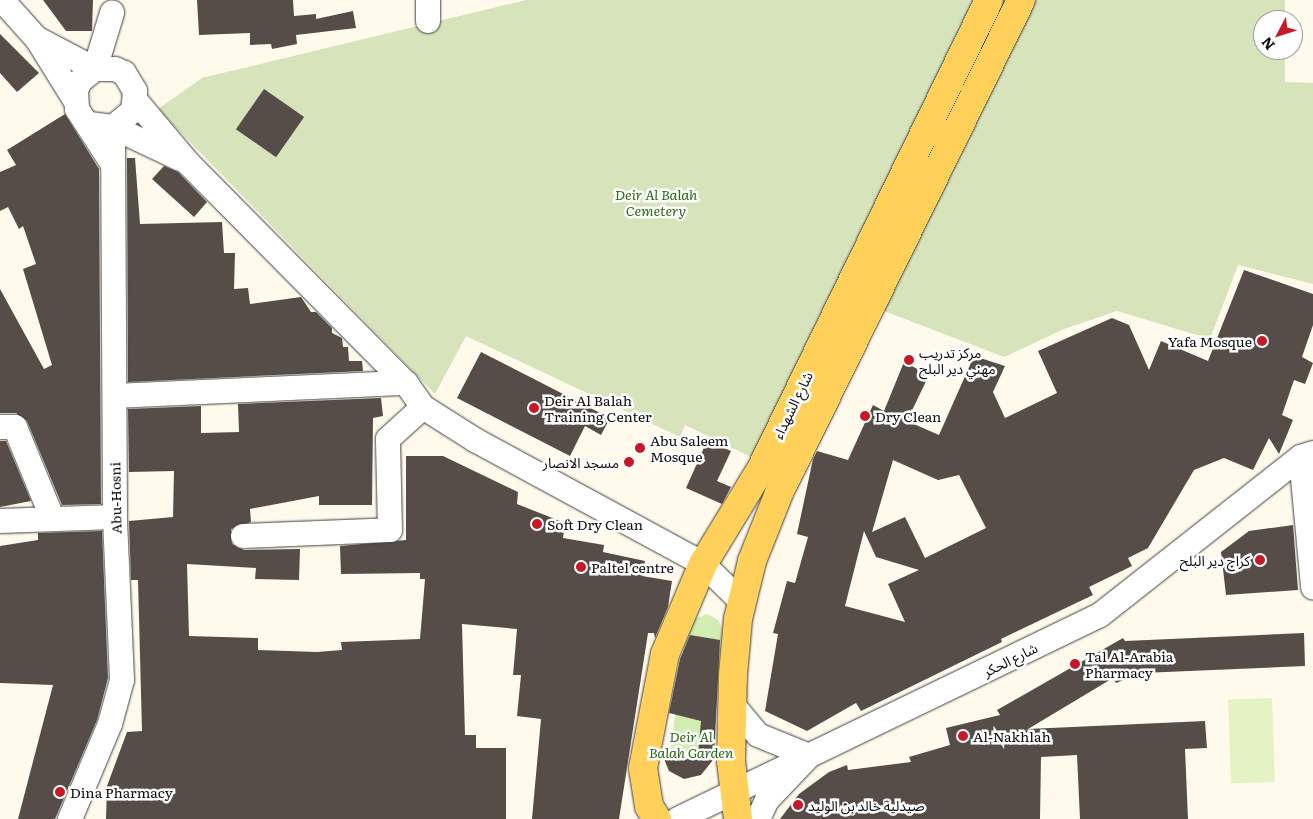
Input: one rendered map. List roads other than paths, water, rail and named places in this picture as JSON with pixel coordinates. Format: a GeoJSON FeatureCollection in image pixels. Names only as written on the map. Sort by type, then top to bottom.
{"type":"FeatureCollection","features":[{"type":"Feature","properties":{"kind":"main road","name":"شارع الشهداء"},"geometry":{"type":"LineString","coordinates":[[657,819],[649,806],[643,768],[665,654],[703,564],[761,469],[989,0]]}},
{"type":"Feature","properties":{"kind":"main road","name":"شارع الشهداء"},"geometry":{"type":"LineString","coordinates":[[738,819],[734,792],[732,704],[742,602],[752,561],[778,493],[1021,0]]}},
{"type":"Feature","properties":{"kind":"street"},"geometry":{"type":"LineString","coordinates":[[2,0],[37,39],[95,69],[115,68],[124,73],[132,81],[136,102],[188,163],[406,382],[423,406],[475,440],[703,564],[742,602]]}},
{"type":"Feature","properties":{"kind":"street"},"geometry":{"type":"LineString","coordinates":[[75,100],[80,81],[95,69],[112,6]]}},
{"type":"Feature","properties":{"kind":"street"},"geometry":{"type":"LineString","coordinates":[[112,6],[124,73]]}},
{"type":"Feature","properties":{"kind":"street","name":"Abu-Hosni"},"geometry":{"type":"LineString","coordinates":[[37,39],[75,100],[77,109],[90,124],[114,167]]}},
{"type":"Feature","properties":{"kind":"street"},"geometry":{"type":"LineString","coordinates":[[113,127],[127,120],[136,102]]}},
{"type":"Feature","properties":{"kind":"street"},"geometry":{"type":"LineString","coordinates":[[90,124],[113,127],[188,163]]}},
{"type":"Feature","properties":{"kind":"street","name":"Abu-Hosni"},"geometry":{"type":"LineString","coordinates":[[70,819],[110,724],[122,680],[115,517],[113,127]]}},
{"type":"Feature","properties":{"kind":"street"},"geometry":{"type":"LineString","coordinates":[[115,396],[406,382]]}},
{"type":"Feature","properties":{"kind":"street"},"geometry":{"type":"LineString","coordinates":[[243,536],[390,530],[388,439],[423,406]]}},
{"type":"Feature","properties":{"kind":"street"},"geometry":{"type":"LineString","coordinates":[[0,427],[15,427],[52,518]]}},
{"type":"Feature","properties":{"kind":"street"},"geometry":{"type":"LineString","coordinates":[[1307,455],[1313,587]]}},
{"type":"Feature","properties":{"kind":"street","name":"شارع الحكر"},"geometry":{"type":"LineString","coordinates":[[678,819],[1100,615],[1307,455]]}},
{"type":"Feature","properties":{"kind":"street"},"geometry":{"type":"LineString","coordinates":[[0,521],[115,517]]}},
{"type":"Feature","properties":{"kind":"street"},"geometry":{"type":"LineString","coordinates":[[732,704],[758,735],[809,756],[767,800],[758,819]]}},
{"type":"Feature","properties":{"kind":"place","name":"Yafa Mosque"},"geometry":{"type":"Point","coordinates":[1262,341]}},
{"type":"Feature","properties":{"kind":"place","name":"مركز تدريب مهني دير البلح"},"geometry":{"type":"Point","coordinates":[909,360]}},
{"type":"Feature","properties":{"kind":"place","name":"Deir Al Balah Training Center"},"geometry":{"type":"Point","coordinates":[534,408]}},
{"type":"Feature","properties":{"kind":"place","name":"Dry Clean"},"geometry":{"type":"Point","coordinates":[865,416]}},
{"type":"Feature","properties":{"kind":"place","name":"Abu Saleem Mosque"},"geometry":{"type":"Point","coordinates":[640,448]}},
{"type":"Feature","properties":{"kind":"place","name":"مسجد الانصار"},"geometry":{"type":"Point","coordinates":[629,462]}},
{"type":"Feature","properties":{"kind":"place","name":"Soft Dry Clean"},"geometry":{"type":"Point","coordinates":[537,524]}},
{"type":"Feature","properties":{"kind":"place","name":"كراج دير البلح"},"geometry":{"type":"Point","coordinates":[1260,560]}},
{"type":"Feature","properties":{"kind":"place","name":"Paltel centre"},"geometry":{"type":"Point","coordinates":[581,567]}},
{"type":"Feature","properties":{"kind":"place","name":"Tal Al-Arabia Pharmacy"},"geometry":{"type":"Point","coordinates":[1075,664]}},
{"type":"Feature","properties":{"kind":"place","name":"Al-Nakhlah"},"geometry":{"type":"Point","coordinates":[963,736]}},
{"type":"Feature","properties":{"kind":"place","name":"Dina Pharmacy"},"geometry":{"type":"Point","coordinates":[60,792]}},
{"type":"Feature","properties":{"kind":"place","name":"صيدلية خالد بن الوليد"},"geometry":{"type":"Point","coordinates":[798,805]}},
{"type":"Feature","properties":{"kind":"park label","name":"Deir Al Balah Cemetery"},"geometry":{"type":"Point","coordinates":[656,202]}},
{"type":"Feature","properties":{"kind":"park label","name":"Deir Al Balah Garden"},"geometry":{"type":"Point","coordinates":[691,744]}}]}
